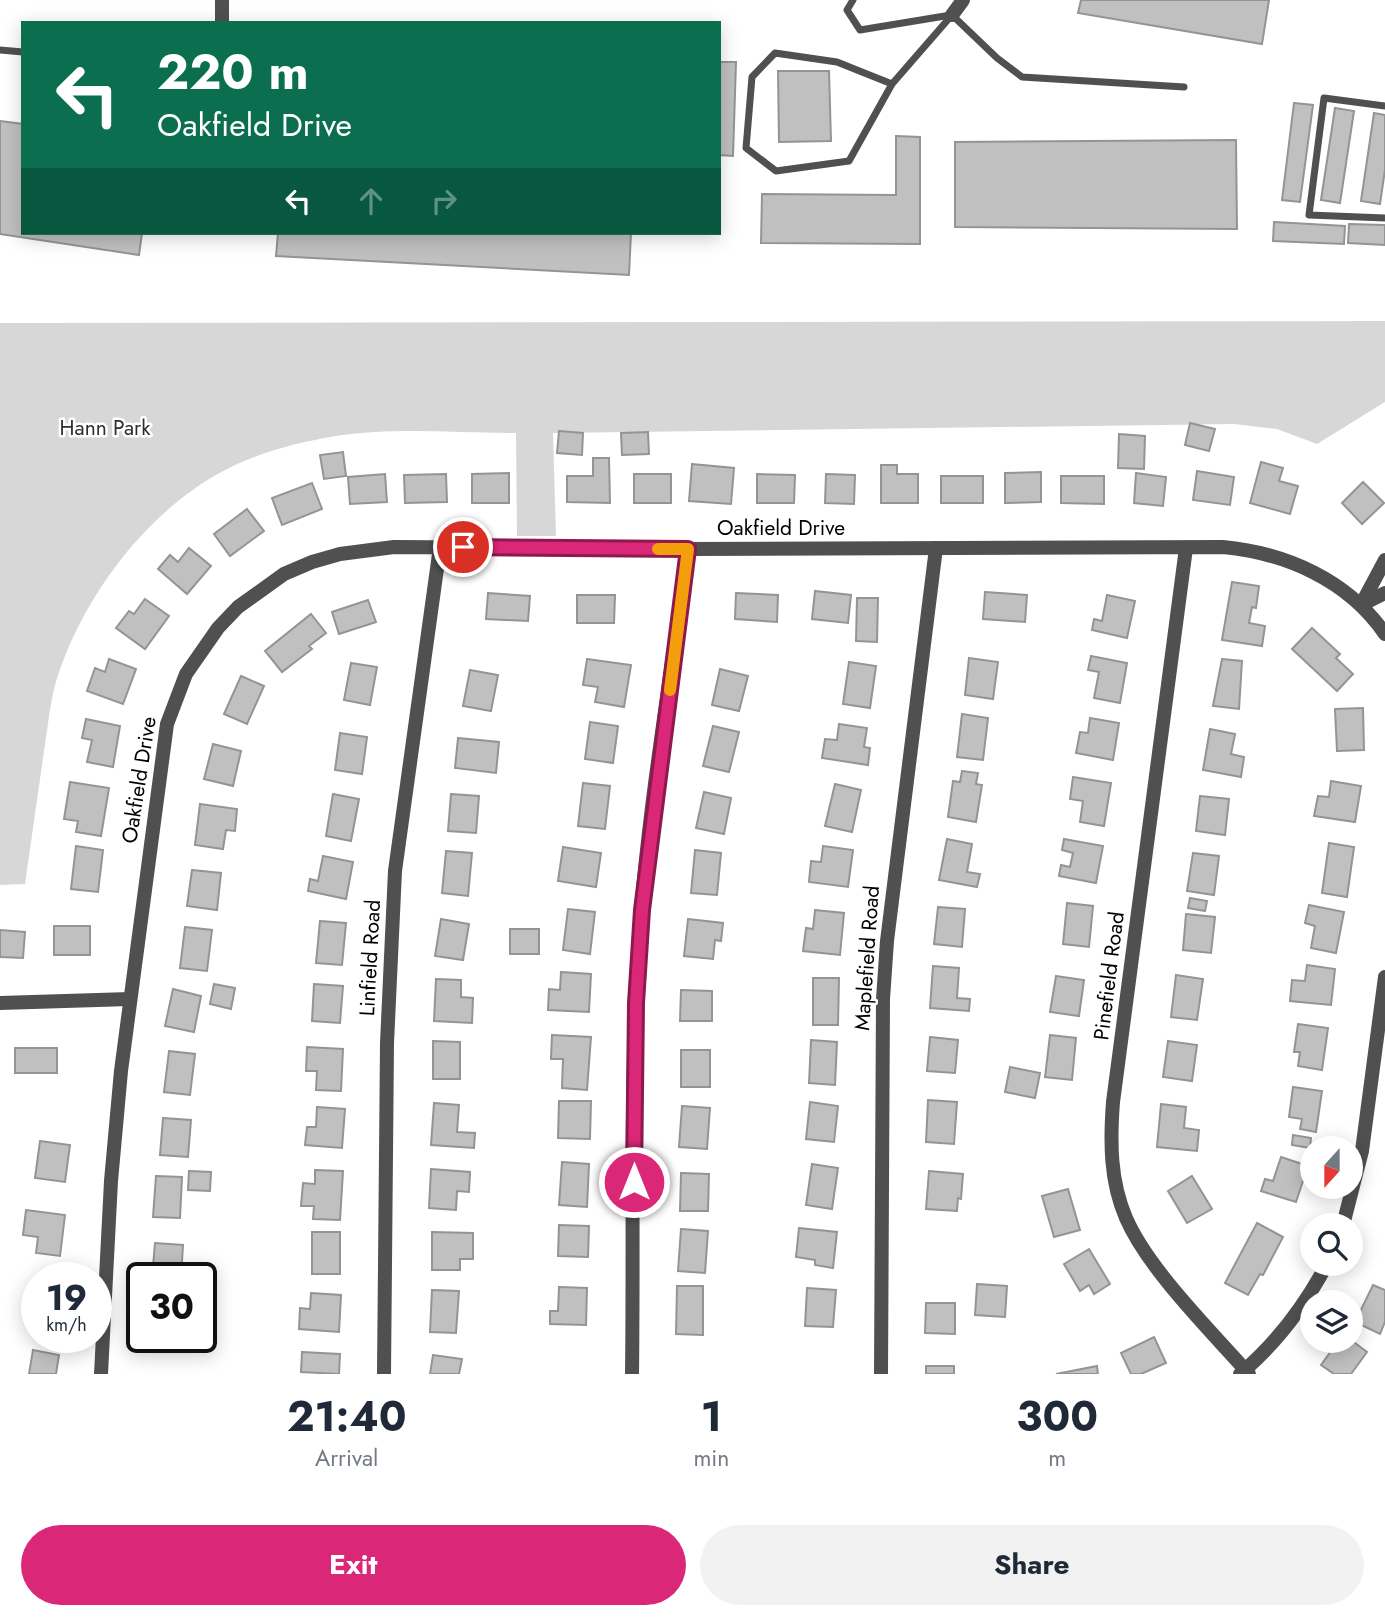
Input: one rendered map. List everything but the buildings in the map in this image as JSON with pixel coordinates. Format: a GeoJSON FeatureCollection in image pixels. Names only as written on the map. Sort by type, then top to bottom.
{"type":"FeatureCollection","features":[{"type":"Feature","properties":{"kind":"street"},"geometry":{"type":"LineString","coordinates":[[222,0],[222,21]]}},
{"type":"Feature","properties":{"kind":"street"},"geometry":{"type":"LineString","coordinates":[[952,15],[963,0]]}},
{"type":"Feature","properties":{"kind":"street","name":"Oakfield Drive"},"geometry":{"type":"LineString","coordinates":[[101,1374],[111,1181],[130,999],[162,752],[175,698],[200,651],[238,607],[284,574],[312,562],[366,550],[440,547],[1223,547],[1268,554],[1311,570],[1361,605],[1385,634]]}},
{"type":"Feature","properties":{"kind":"street","name":"Linfield Road"},"geometry":{"type":"LineString","coordinates":[[384,1374],[387,1043],[395,871],[440,547]]}},
{"type":"Feature","properties":{"kind":"street","name":"Maplefield Road"},"geometry":{"type":"LineString","coordinates":[[881,1374],[883,999],[887,941],[936,548]]}},
{"type":"Feature","properties":{"kind":"street","name":"Pinefield Road"},"geometry":{"type":"LineString","coordinates":[[1186,548],[1113,1102],[1111,1149],[1118,1194],[1139,1242],[1156,1267],[1245,1373]]}},
{"type":"Feature","properties":{"kind":"street"},"geometry":{"type":"LineString","coordinates":[[632,1374],[635,1045],[641,921],[688,549]]}},
{"type":"Feature","properties":{"kind":"street"},"geometry":{"type":"LineString","coordinates":[[1361,605],[1385,560]]}},
{"type":"Feature","properties":{"kind":"street"},"geometry":{"type":"LineString","coordinates":[[1361,605],[1385,593]]}},
{"type":"Feature","properties":{"kind":"street"},"geometry":{"type":"LineString","coordinates":[[1346,1213],[1362,1151],[1385,977]]}},
{"type":"Feature","properties":{"kind":"street"},"geometry":{"type":"LineString","coordinates":[[0,1003],[130,999]]}},
{"type":"Feature","properties":{"kind":"street"},"geometry":{"type":"LineString","coordinates":[[1245,1373],[1303,1306],[1320,1276]]}},
{"type":"Feature","properties":{"kind":"lane"},"geometry":{"type":"LineString","coordinates":[[853,0],[847,10],[860,30],[952,15]]}},
{"type":"Feature","properties":{"kind":"lane"},"geometry":{"type":"LineString","coordinates":[[892,84],[837,62],[775,53],[751,77],[746,148],[776,171],[849,161],[892,84],[952,15]]}},
{"type":"Feature","properties":{"kind":"lane"},"geometry":{"type":"LineString","coordinates":[[952,15],[997,58],[1022,77],[1184,87]]}},
{"type":"Feature","properties":{"kind":"lane"},"geometry":{"type":"LineString","coordinates":[[0,50],[21,52]]}},
{"type":"Feature","properties":{"kind":"lane"},"geometry":{"type":"LineString","coordinates":[[1385,106],[1324,98],[1309,215],[1385,218]]}},
{"type":"Feature","properties":{"kind":"green space","name":"Hann Park"},"geometry":{"type":"Polygon","coordinates":[[[1385,321],[1385,402],[1317,444],[1277,429],[1234,424],[553,433],[556,536],[517,536],[516,433],[358,433],[297,444],[247,460],[204,482],[148,529],[101,587],[82,619],[53,694],[25,884],[0,885],[0,323],[1385,321]]]}},
{"type":"Feature","properties":{"kind":"slow traffic"},"geometry":{"type":"LineString","coordinates":[[658,549],[688,549],[670,690]]}},
{"type":"Feature","properties":{"kind":"route"},"geometry":{"type":"LineString","coordinates":[[463,547],[688,549],[642,910],[636,1003],[634,1182]]}}]}
